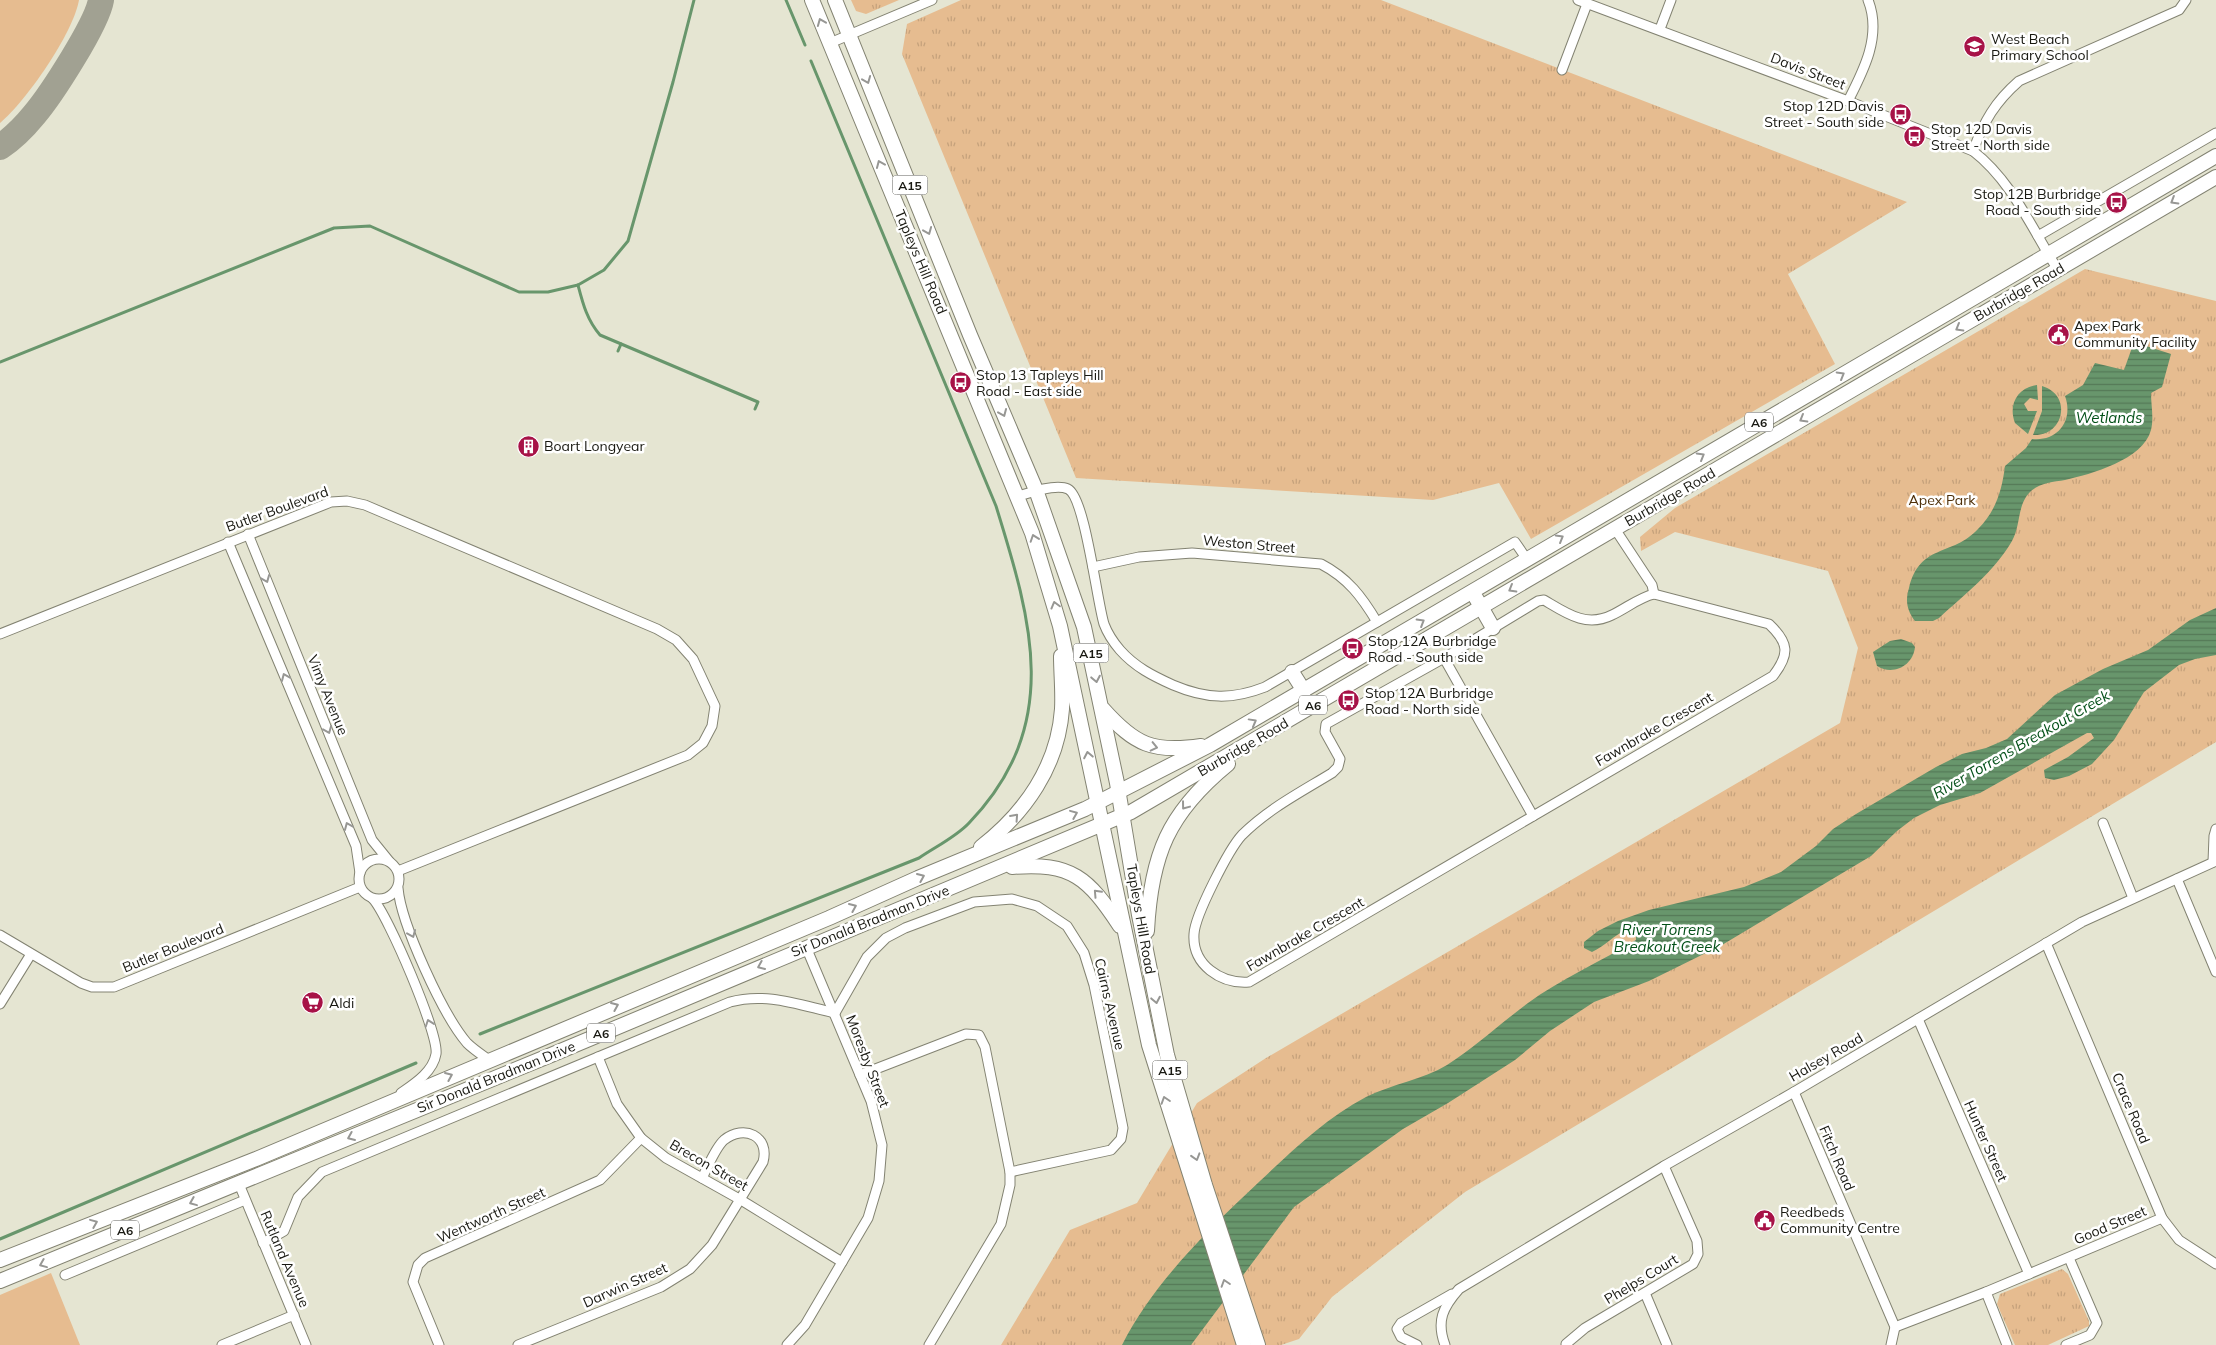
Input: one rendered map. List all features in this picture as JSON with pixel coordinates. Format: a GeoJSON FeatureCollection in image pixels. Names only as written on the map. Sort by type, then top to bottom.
{"type":"FeatureCollection","features":[{"type":"Feature","properties":{"kind":"main road","name":"Tapleys Hill Road"},"geometry":{"type":"LineString","coordinates":[[812,0],[1032,533],[1060,626],[1151,1053],[1201,1190],[1248,1310],[1258,1345]]}},
{"type":"Feature","properties":{"kind":"main road","name":"Tapleys Hill Road"},"geometry":{"type":"LineString","coordinates":[[835,0],[970,335],[1036,490],[1084,627],[1119,793],[1146,952],[1171,1072],[1201,1190],[1244,1345]]}},
{"type":"Feature","properties":{"kind":"main road","name":"Burbridge Road"},"geometry":{"type":"LineString","coordinates":[[1119,793],[1210,745],[1304,691],[1526,558],[2216,156]]}},
{"type":"Feature","properties":{"kind":"main road","name":"Burbridge Road"},"geometry":{"type":"LineString","coordinates":[[1123,816],[2216,177]]}},
{"type":"Feature","properties":{"kind":"main road"},"geometry":{"type":"LineString","coordinates":[[1472,591],[1493,628]]}},
{"type":"Feature","properties":{"kind":"main road"},"geometry":{"type":"LineString","coordinates":[[964,859],[1017,815],[1042,778],[1055,744],[1062,711],[1060,626]]}},
{"type":"Feature","properties":{"kind":"main road"},"geometry":{"type":"LineString","coordinates":[[1292,672],[1304,691]]}},
{"type":"Feature","properties":{"kind":"main road"},"geometry":{"type":"LineString","coordinates":[[1102,708],[1123,731],[1147,746],[1169,750],[1210,745]]}},
{"type":"Feature","properties":{"kind":"main road"},"geometry":{"type":"LineString","coordinates":[[1146,952],[1149,901],[1154,872],[1170,829],[1196,791],[1235,757],[1243,746]]}},
{"type":"Feature","properties":{"kind":"main road","name":"A6"},"geometry":{"type":"LineString","coordinates":[[1098,803],[1119,793]]}},
{"type":"Feature","properties":{"kind":"main road","name":"Sir Donald Bradman Drive"},"geometry":{"type":"LineString","coordinates":[[0,1260],[256,1159],[1098,803]]}},
{"type":"Feature","properties":{"kind":"main road","name":"A6"},"geometry":{"type":"LineString","coordinates":[[1102,824],[1123,816]]}},
{"type":"Feature","properties":{"kind":"main road","name":"Sir Donald Bradman Drive"},"geometry":{"type":"LineString","coordinates":[[0,1281],[239,1184],[1102,824]]}},
{"type":"Feature","properties":{"kind":"main road"},"geometry":{"type":"LineString","coordinates":[[999,868],[1044,866],[1070,873],[1081,879],[1101,897],[1124,933]]}},
{"type":"Feature","properties":{"kind":"main road"},"geometry":{"type":"LineString","coordinates":[[781,937],[806,947],[829,918]]}},
{"type":"Feature","properties":{"kind":"main road"},"geometry":{"type":"LineString","coordinates":[[217,1173],[239,1184],[256,1159]]}},
{"type":"Feature","properties":{"kind":"street"},"geometry":{"type":"LineString","coordinates":[[830,43],[932,0]]}},
{"type":"Feature","properties":{"kind":"street"},"geometry":{"type":"LineString","coordinates":[[1660,30],[1671,0]]}},
{"type":"Feature","properties":{"kind":"street"},"geometry":{"type":"LineString","coordinates":[[1848,101],[1863,72],[1874,36],[1868,0]]}},
{"type":"Feature","properties":{"kind":"street"},"geometry":{"type":"LineString","coordinates":[[1973,150],[1984,122],[2005,94],[2019,81],[2179,10],[2186,1]]}},
{"type":"Feature","properties":{"kind":"street"},"geometry":{"type":"LineString","coordinates":[[1562,70],[1582,2]]}},
{"type":"Feature","properties":{"kind":"street","name":"Davis Street"},"geometry":{"type":"LineString","coordinates":[[1582,2],[1848,101],[1973,150],[1990,164],[2005,181],[2058,270]]}},
{"type":"Feature","properties":{"kind":"street"},"geometry":{"type":"LineString","coordinates":[[2038,236],[2216,133]]}},
{"type":"Feature","properties":{"kind":"street"},"geometry":{"type":"LineString","coordinates":[[1016,497],[1036,490],[1067,488],[1073,493],[1093,567],[1105,625],[1119,649],[1139,668],[1154,677],[1189,692],[1213,697],[1248,694],[1292,672],[1515,542],[1526,558]]}},
{"type":"Feature","properties":{"kind":"street","name":"Butler Boulevard"},"geometry":{"type":"LineString","coordinates":[[0,634],[331,502],[347,501],[365,505],[657,629],[676,640],[693,659],[715,706],[712,726],[708,735],[688,755],[398,871]]}},
{"type":"Feature","properties":{"kind":"street"},"geometry":{"type":"LineString","coordinates":[[1616,529],[1652,585],[1654,594]]}},
{"type":"Feature","properties":{"kind":"street","name":"Vimy Avenue"},"geometry":{"type":"LineString","coordinates":[[248,534],[372,840],[389,861]]}},
{"type":"Feature","properties":{"kind":"street"},"geometry":{"type":"LineString","coordinates":[[228,542],[356,846],[360,888],[364,894],[373,899],[386,918],[423,1006],[436,1046],[436,1055],[424,1075],[388,1102]]}},
{"type":"Feature","properties":{"kind":"street","name":"Weston Street"},"geometry":{"type":"LineString","coordinates":[[1093,567],[1139,557],[1192,554],[1321,564],[1337,572],[1350,583],[1377,622]]}},
{"type":"Feature","properties":{"kind":"street","name":"Fawnbrake Crescent"},"geometry":{"type":"LineString","coordinates":[[1654,594],[1769,624],[1779,634],[1786,646],[1783,663],[1772,676],[1249,982],[1227,980],[1217,976],[1200,957],[1195,944],[1196,924],[1225,862],[1240,838],[1262,816],[1338,767],[1340,759],[1325,732],[1326,724],[1544,600],[1572,617],[1590,621],[1611,616],[1642,597],[1654,594]]}},
{"type":"Feature","properties":{"kind":"street"},"geometry":{"type":"LineString","coordinates":[[1444,658],[1533,816]]}},
{"type":"Feature","properties":{"kind":"street"},"geometry":{"type":"LineString","coordinates":[[2102,823],[2133,898]]}},
{"type":"Feature","properties":{"kind":"street","name":"Halsey Road"},"geometry":{"type":"LineString","coordinates":[[1417,1345],[1401,1337],[1397,1329],[1401,1323],[1664,1166],[1794,1092],[2082,922],[2214,862],[2214,836],[2216,829]]}},
{"type":"Feature","properties":{"kind":"street"},"geometry":{"type":"LineString","coordinates":[[360,873],[363,867],[373,860],[389,861],[398,871],[400,878],[398,888],[403,913],[439,999],[456,1029],[469,1045],[488,1060]]}},
{"type":"Feature","properties":{"kind":"street"},"geometry":{"type":"LineString","coordinates":[[2177,878],[2216,972]]}},
{"type":"Feature","properties":{"kind":"street","name":"Butler Boulevard"},"geometry":{"type":"LineString","coordinates":[[0,935],[81,983],[92,988],[114,987],[360,888]]}},
{"type":"Feature","properties":{"kind":"street"},"geometry":{"type":"LineString","coordinates":[[373,899],[386,899],[398,888]]}},
{"type":"Feature","properties":{"kind":"street","name":"Cairns Avenue"},"geometry":{"type":"LineString","coordinates":[[835,1013],[867,957],[886,938],[905,928],[974,902],[1012,899],[1022,901],[1037,906],[1067,926],[1084,953],[1094,985],[1123,1128],[1121,1139],[1111,1150],[1010,1172]]}},
{"type":"Feature","properties":{"kind":"street","name":"Crace Road"},"geometry":{"type":"LineString","coordinates":[[2046,943],[2162,1218],[2179,1240],[2216,1264]]}},
{"type":"Feature","properties":{"kind":"street","name":"Moresby Street"},"geometry":{"type":"LineString","coordinates":[[787,1345],[805,1325],[868,1218],[880,1181],[882,1145],[870,1101],[806,947]]}},
{"type":"Feature","properties":{"kind":"street"},"geometry":{"type":"LineString","coordinates":[[0,1004],[31,954]]}},
{"type":"Feature","properties":{"kind":"street","name":"Sir Donald Bradman Drive"},"geometry":{"type":"LineString","coordinates":[[264,1243],[284,1231],[298,1197],[322,1172],[730,1002],[747,997],[766,997],[835,1013]]}},
{"type":"Feature","properties":{"kind":"street","name":"Hunter Street"},"geometry":{"type":"LineString","coordinates":[[1918,1019],[2029,1274]]}},
{"type":"Feature","properties":{"kind":"street"},"geometry":{"type":"LineString","coordinates":[[860,1075],[966,1034],[979,1035],[986,1047],[1010,1172],[1010,1185],[1001,1224],[929,1345]]}},
{"type":"Feature","properties":{"kind":"street","name":"Brecon Street"},"geometry":{"type":"LineString","coordinates":[[598,1057],[618,1104],[641,1138],[666,1158],[741,1200],[842,1262]]}},
{"type":"Feature","properties":{"kind":"street","name":"Fitch Road"},"geometry":{"type":"LineString","coordinates":[[1794,1092],[1895,1327]]}},
{"type":"Feature","properties":{"kind":"street","name":"Darwin Street"},"geometry":{"type":"LineString","coordinates":[[518,1345],[661,1287],[690,1269],[712,1245],[741,1200],[765,1156],[762,1142],[754,1134],[741,1132],[722,1142],[702,1178]]}},
{"type":"Feature","properties":{"kind":"street","name":"Wentworth Street"},"geometry":{"type":"LineString","coordinates":[[439,1345],[414,1282],[418,1265],[425,1258],[600,1180],[641,1138]]}},
{"type":"Feature","properties":{"kind":"street","name":"Phelps Court"},"geometry":{"type":"LineString","coordinates":[[1566,1344],[1585,1328],[1693,1264],[1698,1254],[1697,1241],[1664,1166]]}},
{"type":"Feature","properties":{"kind":"street","name":"Rutland Avenue"},"geometry":{"type":"LineString","coordinates":[[239,1184],[306,1345]]}},
{"type":"Feature","properties":{"kind":"street"},"geometry":{"type":"LineString","coordinates":[[65,1275],[245,1200]]}},
{"type":"Feature","properties":{"kind":"street","name":"Good Street"},"geometry":{"type":"LineString","coordinates":[[1895,1327],[1986,1292],[2162,1218]]}},
{"type":"Feature","properties":{"kind":"street","name":"Good Street"},"geometry":{"type":"LineString","coordinates":[[2066,1345],[2090,1335],[2097,1323],[2069,1258]]}},
{"type":"Feature","properties":{"kind":"street","name":"Halsey Road"},"geometry":{"type":"LineString","coordinates":[[1445,1345],[1442,1336],[1442,1317],[1446,1304],[1459,1289]]}},
{"type":"Feature","properties":{"kind":"street"},"geometry":{"type":"LineString","coordinates":[[1986,1292],[2007,1345]]}},
{"type":"Feature","properties":{"kind":"street"},"geometry":{"type":"LineString","coordinates":[[1645,1293],[1667,1345]]}},
{"type":"Feature","properties":{"kind":"street"},"geometry":{"type":"LineString","coordinates":[[222,1345],[294,1315]]}},
{"type":"Feature","properties":{"kind":"street"},"geometry":{"type":"LineString","coordinates":[[1891,1345],[1895,1327]]}},
{"type":"Feature","properties":{"kind":"green space"},"geometry":{"type":"Polygon","coordinates":[[[0,0],[79,0],[68,30],[47,66],[11,113],[0,123],[0,0]]]}},
{"type":"Feature","properties":{"kind":"green space"},"geometry":{"type":"Polygon","coordinates":[[[851,0],[899,0],[866,14],[856,11],[851,0]]]}},
{"type":"Feature","properties":{"kind":"green space"},"geometry":{"type":"Polygon","coordinates":[[[961,0],[1381,0],[1907,202],[1788,274],[1835,364],[1531,539],[1499,483],[1433,500],[1076,478],[902,54],[907,24],[961,0]]]}},
{"type":"Feature","properties":{"kind":"green space","name":"Apex Park"},"geometry":{"type":"Polygon","coordinates":[[[2085,269],[2216,301],[2216,742],[1465,1192],[1332,1297],[1299,1339],[1281,1345],[1001,1345],[1070,1230],[1137,1203],[1197,1103],[1266,1058],[1840,723],[1858,648],[1828,571],[1675,532],[1641,551],[1640,537],[1675,508],[2085,269]]]}},
{"type":"Feature","properties":{"kind":"green space"},"geometry":{"type":"Polygon","coordinates":[[[2062,1269],[2068,1274],[2089,1321],[2089,1326],[2048,1345],[2015,1345],[1997,1304],[2000,1294],[2062,1269]]]}},
{"type":"Feature","properties":{"kind":"green space"},"geometry":{"type":"Polygon","coordinates":[[[51,1273],[80,1345],[0,1345],[0,1295],[51,1273]]]}},
{"type":"Feature","properties":{"kind":"water","name":"Wetlands"},"geometry":{"type":"Polygon","coordinates":[[[2134,342],[2171,354],[2162,387],[2151,393],[2152,425],[2146,441],[2138,450],[2115,464],[2088,474],[2046,483],[2030,492],[2023,503],[2015,535],[1997,563],[1939,618],[1933,621],[1915,621],[1910,613],[1907,597],[1914,574],[1921,564],[1938,552],[1968,538],[1978,529],[1989,515],[1997,500],[2005,466],[2026,448],[2032,439],[2049,437],[2061,428],[2067,414],[2065,396],[2083,385],[2095,363],[2124,370],[2134,342]]]}},
{"type":"Feature","properties":{"kind":"water"},"geometry":{"type":"Polygon","coordinates":[[[2037,385],[2038,400],[2030,398],[2024,404],[2028,411],[2037,411],[2028,434],[2015,423],[2013,416],[2014,404],[2019,394],[2037,385]]]}},
{"type":"Feature","properties":{"kind":"water"},"geometry":{"type":"Polygon","coordinates":[[[2042,386],[2052,391],[2058,398],[2061,406],[2061,415],[2058,423],[2052,429],[2044,434],[2033,435],[2042,411],[2042,386]]]}},
{"type":"Feature","properties":{"kind":"water","name":"River Torrens Breakout Creek"},"geometry":{"type":"Polygon","coordinates":[[[2216,608],[2216,655],[2195,659],[2179,665],[2144,692],[2114,740],[2092,764],[2069,776],[2054,780],[2045,778],[2044,770],[2068,757],[2094,738],[2091,733],[2087,733],[1980,793],[1940,805],[1914,818],[1897,831],[1871,856],[1722,945],[1649,981],[1594,1002],[1550,1031],[1515,1060],[1403,1129],[1294,1207],[1191,1345],[1122,1345],[1150,1300],[1184,1257],[1202,1237],[1297,1146],[1351,1105],[1366,1097],[1447,1065],[1540,995],[1636,940],[1636,931],[1628,929],[1592,952],[1584,948],[1584,942],[1598,931],[1618,921],[1649,910],[1744,887],[1781,872],[1816,846],[1833,829],[1856,814],[1962,754],[1986,748],[2007,739],[2055,695],[2103,669],[2148,650],[2190,620],[2216,608]]]}},
{"type":"Feature","properties":{"kind":"water"},"geometry":{"type":"Polygon","coordinates":[[[1901,639],[1912,643],[1915,647],[1913,654],[1906,664],[1889,670],[1877,666],[1873,652],[1890,641],[1901,639]]]}},
{"type":"Feature","properties":{"kind":"waterway"},"geometry":{"type":"LineString","coordinates":[[0,362],[334,228],[370,226],[519,292],[548,292],[578,285],[604,270],[628,241],[694,0]]}},
{"type":"Feature","properties":{"kind":"waterway"},"geometry":{"type":"LineString","coordinates":[[786,0],[805,45]]}},
{"type":"Feature","properties":{"kind":"waterway"},"geometry":{"type":"LineString","coordinates":[[480,1034],[919,858],[952,837],[969,823],[999,786],[1018,748],[1028,710],[1031,671],[1028,631],[1009,549],[996,506],[811,61]]}},
{"type":"Feature","properties":{"kind":"waterway"},"geometry":{"type":"LineString","coordinates":[[578,285],[589,318],[600,335],[758,402],[755,409]]}},
{"type":"Feature","properties":{"kind":"waterway"},"geometry":{"type":"LineString","coordinates":[[618,351],[621,344]]}},
{"type":"Feature","properties":{"kind":"waterway"},"geometry":{"type":"LineString","coordinates":[[0,1239],[416,1063]]}},
{"type":"Feature","properties":{"kind":"taxiway"},"geometry":{"type":"LineString","coordinates":[[0,147],[27,124],[51,92],[83,42],[98,11],[101,0]]}},
{"type":"Feature","properties":{"kind":"place","name":"West Beach Primary School"},"geometry":{"type":"Point","coordinates":[1975,47]}},
{"type":"Feature","properties":{"kind":"place","name":"Stop 12D Davis Street - South side"},"geometry":{"type":"Point","coordinates":[1900,114]}},
{"type":"Feature","properties":{"kind":"place","name":"Stop 12D Davis Street - North side"},"geometry":{"type":"Point","coordinates":[1915,137]}},
{"type":"Feature","properties":{"kind":"place","name":"Stop 12B Burbridge Road - South side"},"geometry":{"type":"Point","coordinates":[2117,202]}},
{"type":"Feature","properties":{"kind":"place","name":"Apex Park Community Facility"},"geometry":{"type":"Point","coordinates":[2058,334]}},
{"type":"Feature","properties":{"kind":"place","name":"Stop 13 Tapleys Hill Road - East side"},"geometry":{"type":"Point","coordinates":[960,383]}},
{"type":"Feature","properties":{"kind":"place","name":"Boart Longyear"},"geometry":{"type":"Point","coordinates":[528,446]}},
{"type":"Feature","properties":{"kind":"place","name":"Stop 12A Burbridge Road - South side"},"geometry":{"type":"Point","coordinates":[1352,649]}},
{"type":"Feature","properties":{"kind":"place","name":"Stop 12A Burbridge Road - North side"},"geometry":{"type":"Point","coordinates":[1349,701]}},
{"type":"Feature","properties":{"kind":"place","name":"Aldi"},"geometry":{"type":"Point","coordinates":[313,1003]}},
{"type":"Feature","properties":{"kind":"place","name":"Reedbeds Community Centre"},"geometry":{"type":"Point","coordinates":[1764,1220]}}]}
